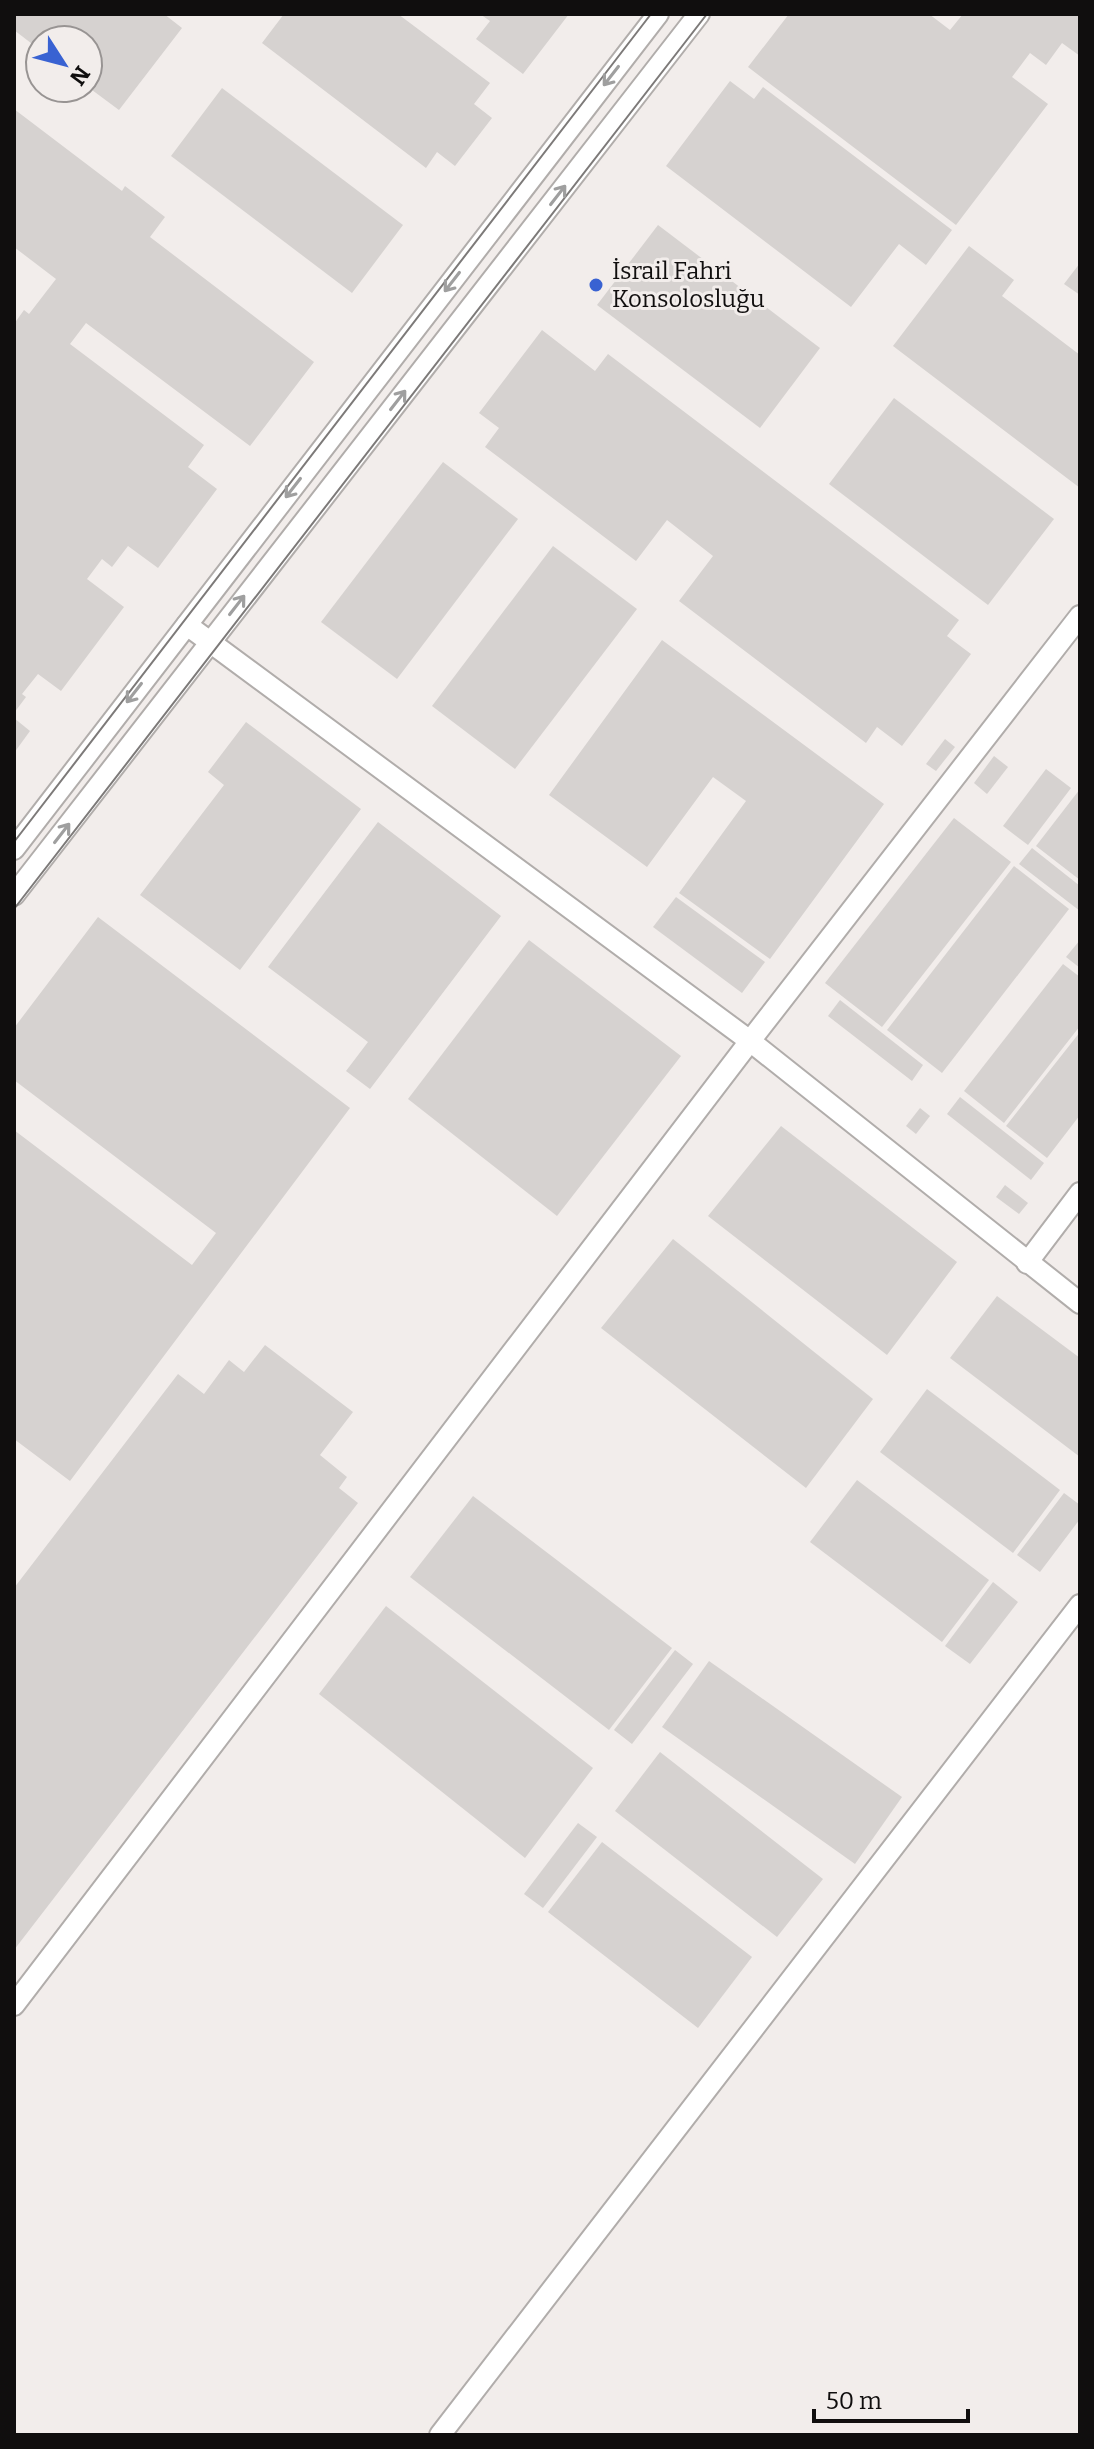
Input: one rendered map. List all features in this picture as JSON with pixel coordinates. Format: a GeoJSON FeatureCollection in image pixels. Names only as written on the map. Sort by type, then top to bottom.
{"type":"FeatureCollection","features":[{"type":"Feature","properties":{"kind":"street"},"geometry":{"type":"LineString","coordinates":[[14,849],[658,14]]}},
{"type":"Feature","properties":{"kind":"street"},"geometry":{"type":"LineString","coordinates":[[14,895],[699,14]]}},
{"type":"Feature","properties":{"kind":"street"},"geometry":{"type":"LineString","coordinates":[[14,2005],[750,1041],[1080,616]]}},
{"type":"Feature","properties":{"kind":"street"},"geometry":{"type":"LineString","coordinates":[[187,625],[750,1041],[1080,1303]]}},
{"type":"Feature","properties":{"kind":"street"},"geometry":{"type":"LineString","coordinates":[[1027,1263],[1080,1193]]}},
{"type":"Feature","properties":{"kind":"street"},"geometry":{"type":"LineString","coordinates":[[440,2435],[1080,1605]]}},
{"type":"Feature","properties":{"kind":"building"},"geometry":{"type":"Polygon","coordinates":[[[14,14],[164,14],[182,28],[119,110],[104,99],[104,24],[24,24],[24,38],[14,30],[14,14]]]}},
{"type":"Feature","properties":{"kind":"building"},"geometry":{"type":"Polygon","coordinates":[[[284,14],[398,14],[490,83],[474,104],[492,118],[455,166],[437,152],[426,168],[262,43],[284,14]]]}},
{"type":"Feature","properties":{"kind":"building"},"geometry":{"type":"Polygon","coordinates":[[[480,14],[569,14],[523,74],[476,39],[490,21],[480,14]]]}},
{"type":"Feature","properties":{"kind":"building"},"geometry":{"type":"Polygon","coordinates":[[[789,14],[929,14],[950,30],[963,14],[1080,14],[1080,56],[1062,43],[1046,65],[1030,53],[1012,77],[1048,104],[956,225],[748,67],[789,14]]]}},
{"type":"Feature","properties":{"kind":"building"},"geometry":{"type":"Polygon","coordinates":[[[730,81],[754,99],[763,87],[952,230],[926,265],[899,244],[851,307],[666,166],[730,81]]]}},
{"type":"Feature","properties":{"kind":"building"},"geometry":{"type":"Polygon","coordinates":[[[222,88],[403,225],[352,293],[171,156],[222,88]]]}},
{"type":"Feature","properties":{"kind":"building"},"geometry":{"type":"Polygon","coordinates":[[[14,109],[122,191],[125,186],[165,217],[150,237],[314,362],[250,446],[86,323],[70,344],[204,445],[188,467],[217,489],[158,568],[128,546],[112,567],[102,559],[87,579],[124,607],[61,691],[38,674],[22,694],[26,697],[14,713],[14,324],[24,310],[29,314],[56,279],[14,247],[14,109]]]}},
{"type":"Feature","properties":{"kind":"building"},"geometry":{"type":"Polygon","coordinates":[[[658,225],[820,348],[760,428],[597,305],[658,225]]]}},
{"type":"Feature","properties":{"kind":"building"},"geometry":{"type":"Polygon","coordinates":[[[969,246],[1014,280],[1002,296],[1080,355],[1080,488],[893,346],[969,246]]]}},
{"type":"Feature","properties":{"kind":"building"},"geometry":{"type":"Polygon","coordinates":[[[1080,263],[1080,295],[1064,284],[1080,263]]]}},
{"type":"Feature","properties":{"kind":"building"},"geometry":{"type":"Polygon","coordinates":[[[542,330],[595,371],[608,354],[959,620],[947,636],[971,654],[902,746],[877,727],[866,743],[679,601],[713,556],[667,520],[636,561],[485,447],[499,428],[479,413],[542,330]]]}},
{"type":"Feature","properties":{"kind":"building"},"geometry":{"type":"Polygon","coordinates":[[[894,398],[1054,519],[988,605],[829,484],[894,398]]]}},
{"type":"Feature","properties":{"kind":"building"},"geometry":{"type":"Polygon","coordinates":[[[443,462],[518,519],[397,679],[321,622],[443,462]]]}},
{"type":"Feature","properties":{"kind":"building"},"geometry":{"type":"Polygon","coordinates":[[[553,546],[637,609],[515,769],[432,706],[553,546]]]}},
{"type":"Feature","properties":{"kind":"building"},"geometry":{"type":"Polygon","coordinates":[[[662,640],[884,804],[770,959],[679,893],[746,801],[713,777],[647,867],[549,795],[662,640]]]}},
{"type":"Feature","properties":{"kind":"building"},"geometry":{"type":"Polygon","coordinates":[[[14,718],[30,731],[14,753],[14,718]]]}},
{"type":"Feature","properties":{"kind":"building"},"geometry":{"type":"Polygon","coordinates":[[[246,722],[361,809],[240,970],[140,895],[224,785],[208,772],[246,722]]]}},
{"type":"Feature","properties":{"kind":"building"},"geometry":{"type":"Polygon","coordinates":[[[945,739],[955,747],[936,771],[926,764],[945,739]]]}},
{"type":"Feature","properties":{"kind":"building"},"geometry":{"type":"Polygon","coordinates":[[[994,756],[1008,767],[987,794],[974,783],[994,756]]]}},
{"type":"Feature","properties":{"kind":"building"},"geometry":{"type":"Polygon","coordinates":[[[1046,769],[1071,788],[1028,845],[1003,826],[1046,769]]]}},
{"type":"Feature","properties":{"kind":"building"},"geometry":{"type":"Polygon","coordinates":[[[1080,789],[1080,880],[1036,846],[1080,789]]]}},
{"type":"Feature","properties":{"kind":"building"},"geometry":{"type":"Polygon","coordinates":[[[954,818],[1011,862],[882,1027],[825,983],[954,818]]]}},
{"type":"Feature","properties":{"kind":"building"},"geometry":{"type":"Polygon","coordinates":[[[378,822],[501,916],[370,1089],[346,1071],[368,1042],[268,967],[378,822]]]}},
{"type":"Feature","properties":{"kind":"building"},"geometry":{"type":"Polygon","coordinates":[[[1032,848],[1080,886],[1080,911],[1019,864],[1032,848]]]}},
{"type":"Feature","properties":{"kind":"building"},"geometry":{"type":"Polygon","coordinates":[[[1014,866],[1069,909],[942,1073],[887,1030],[1014,866]]]}},
{"type":"Feature","properties":{"kind":"building"},"geometry":{"type":"Polygon","coordinates":[[[676,897],[765,962],[742,993],[653,927],[676,897]]]}},
{"type":"Feature","properties":{"kind":"building"},"geometry":{"type":"Polygon","coordinates":[[[98,917],[350,1108],[70,1481],[14,1439],[14,1130],[192,1265],[216,1233],[14,1080],[14,1028],[98,917]]]}},
{"type":"Feature","properties":{"kind":"building"},"geometry":{"type":"Polygon","coordinates":[[[529,940],[681,1056],[557,1216],[408,1099],[529,940]]]}},
{"type":"Feature","properties":{"kind":"building"},"geometry":{"type":"Polygon","coordinates":[[[1080,940],[1080,968],[1066,957],[1080,940]]]}},
{"type":"Feature","properties":{"kind":"building"},"geometry":{"type":"Polygon","coordinates":[[[1063,964],[1080,977],[1080,1026],[1004,1123],[964,1091],[1063,964]]]}},
{"type":"Feature","properties":{"kind":"building"},"geometry":{"type":"Polygon","coordinates":[[[840,1000],[923,1065],[912,1081],[828,1016],[840,1000]]]}},
{"type":"Feature","properties":{"kind":"building"},"geometry":{"type":"Polygon","coordinates":[[[1080,1032],[1080,1115],[1047,1158],[1006,1126],[1080,1032]]]}},
{"type":"Feature","properties":{"kind":"building"},"geometry":{"type":"Polygon","coordinates":[[[960,1097],[1044,1163],[1031,1180],[947,1114],[960,1097]]]}},
{"type":"Feature","properties":{"kind":"building"},"geometry":{"type":"Polygon","coordinates":[[[920,1108],[930,1116],[916,1134],[906,1126],[920,1108]]]}},
{"type":"Feature","properties":{"kind":"building"},"geometry":{"type":"Polygon","coordinates":[[[781,1126],[957,1262],[887,1355],[708,1216],[781,1126]]]}},
{"type":"Feature","properties":{"kind":"building"},"geometry":{"type":"Polygon","coordinates":[[[1005,1185],[1028,1203],[1019,1214],[996,1197],[1005,1185]]]}},
{"type":"Feature","properties":{"kind":"building"},"geometry":{"type":"Polygon","coordinates":[[[673,1239],[873,1399],[806,1488],[601,1328],[673,1239]]]}},
{"type":"Feature","properties":{"kind":"building"},"geometry":{"type":"Polygon","coordinates":[[[997,1296],[1080,1358],[1080,1457],[950,1358],[997,1296]]]}},
{"type":"Feature","properties":{"kind":"building"},"geometry":{"type":"Polygon","coordinates":[[[265,1345],[353,1412],[320,1455],[347,1477],[339,1488],[358,1503],[14,1950],[14,1588],[178,1374],[204,1394],[229,1360],[244,1372],[265,1345]]]}},
{"type":"Feature","properties":{"kind":"building"},"geometry":{"type":"Polygon","coordinates":[[[927,1389],[1060,1490],[1013,1553],[880,1452],[927,1389]]]}},
{"type":"Feature","properties":{"kind":"building"},"geometry":{"type":"Polygon","coordinates":[[[857,1480],[989,1580],[942,1642],[810,1542],[857,1480]]]}},
{"type":"Feature","properties":{"kind":"building"},"geometry":{"type":"Polygon","coordinates":[[[1064,1493],[1080,1505],[1080,1519],[1040,1572],[1017,1555],[1064,1493]]]}},
{"type":"Feature","properties":{"kind":"building"},"geometry":{"type":"Polygon","coordinates":[[[473,1496],[672,1648],[609,1730],[410,1577],[473,1496]]]}},
{"type":"Feature","properties":{"kind":"building"},"geometry":{"type":"Polygon","coordinates":[[[993,1582],[1018,1602],[970,1664],[945,1646],[993,1582]]]}},
{"type":"Feature","properties":{"kind":"building"},"geometry":{"type":"Polygon","coordinates":[[[386,1606],[593,1768],[525,1858],[319,1694],[386,1606]]]}},
{"type":"Feature","properties":{"kind":"building"},"geometry":{"type":"Polygon","coordinates":[[[675,1650],[693,1664],[632,1744],[614,1730],[675,1650]]]}},
{"type":"Feature","properties":{"kind":"building"},"geometry":{"type":"Polygon","coordinates":[[[709,1661],[902,1797],[855,1864],[662,1727],[709,1661]]]}},
{"type":"Feature","properties":{"kind":"building"},"geometry":{"type":"Polygon","coordinates":[[[660,1752],[823,1879],[777,1937],[615,1811],[660,1752]]]}},
{"type":"Feature","properties":{"kind":"building"},"geometry":{"type":"Polygon","coordinates":[[[578,1823],[597,1837],[543,1908],[524,1894],[578,1823]]]}},
{"type":"Feature","properties":{"kind":"building"},"geometry":{"type":"Polygon","coordinates":[[[602,1842],[752,1957],[698,2028],[548,1912],[602,1842]]]}},
{"type":"Feature","properties":{"kind":"tram line"},"geometry":{"type":"LineString","coordinates":[[14,842],[651,14]]}},
{"type":"Feature","properties":{"kind":"tram line"},"geometry":{"type":"LineString","coordinates":[[14,909],[707,14]]}},
{"type":"Feature","properties":{"kind":"place","name":"İsrail Fahri Konsolosluğu"},"geometry":{"type":"Point","coordinates":[596,285]}}]}
